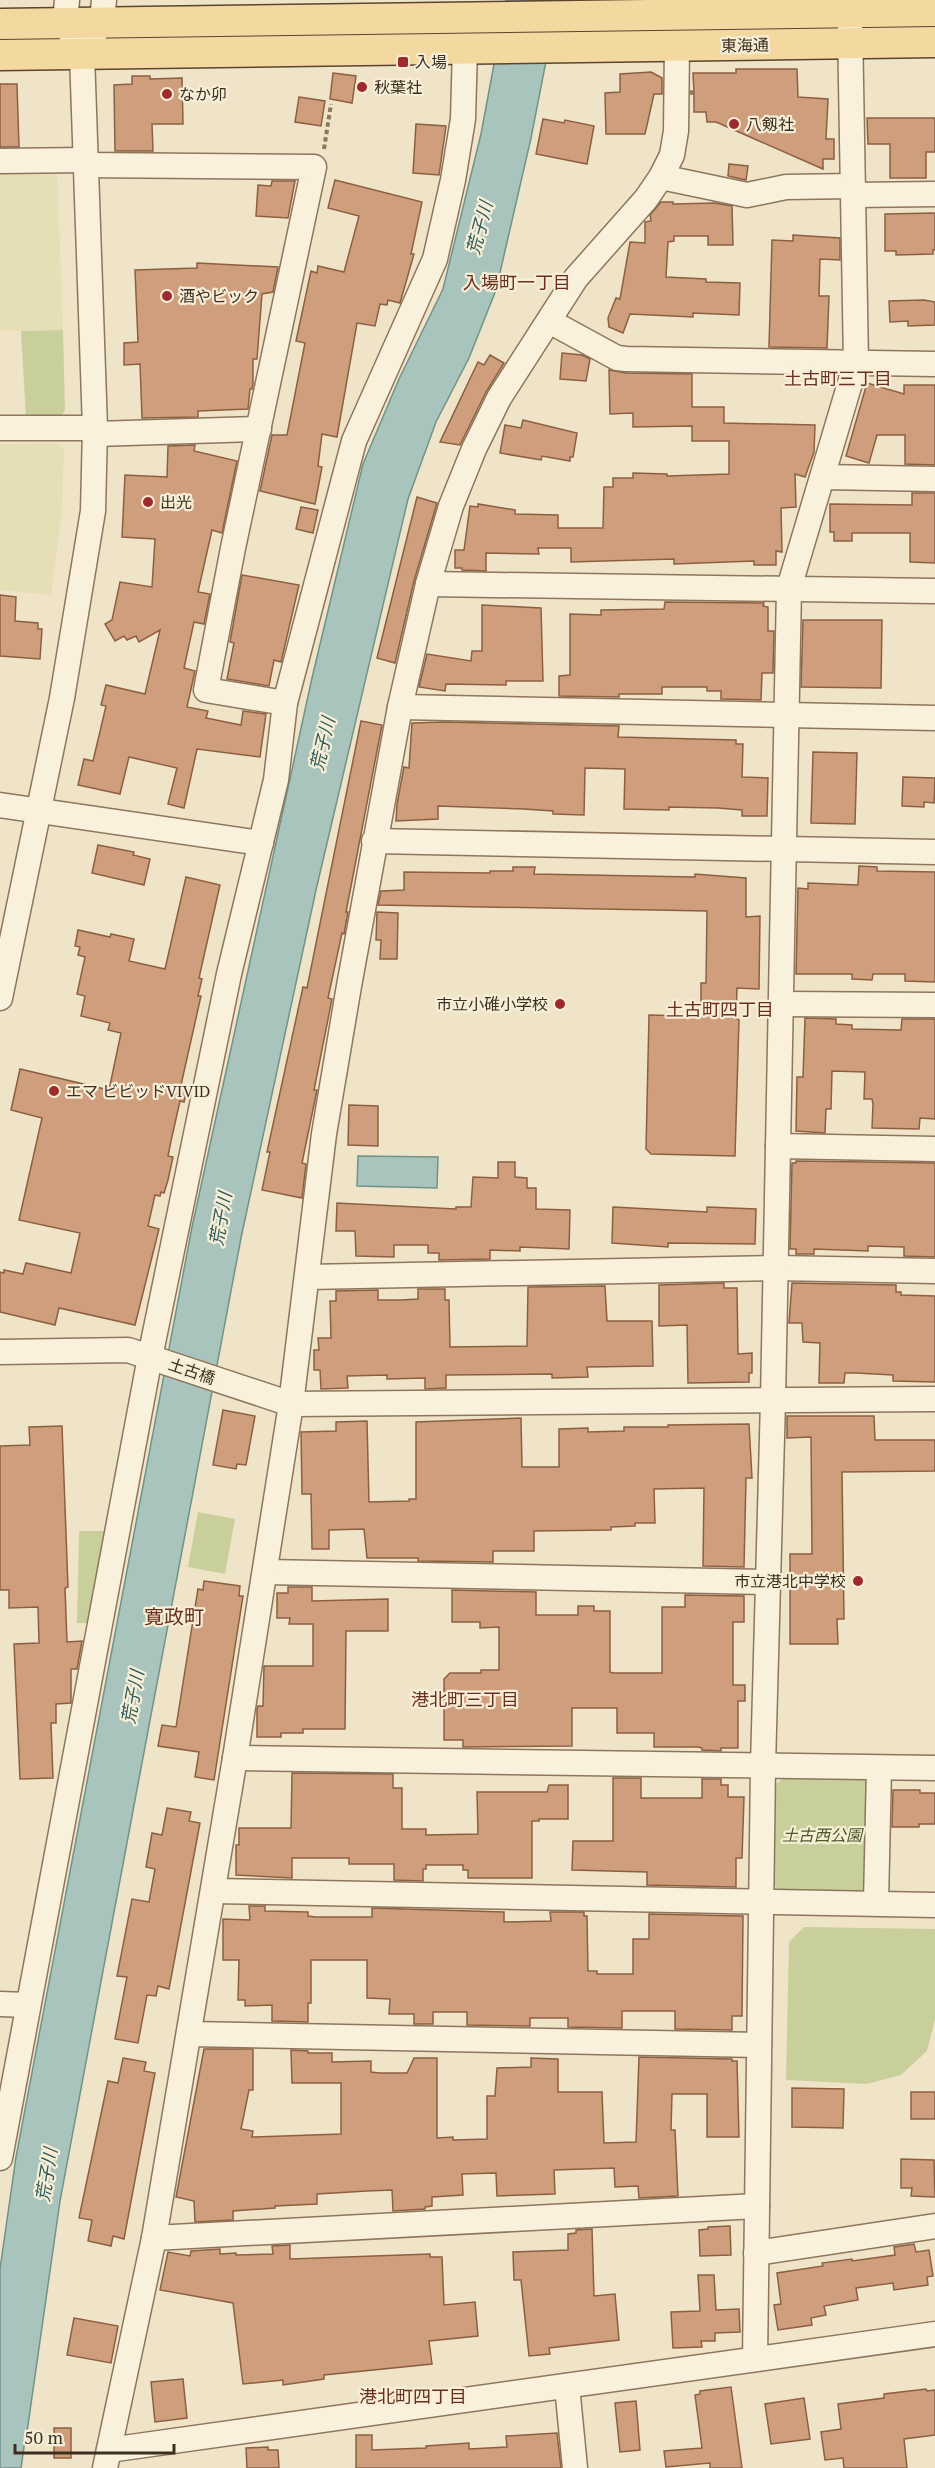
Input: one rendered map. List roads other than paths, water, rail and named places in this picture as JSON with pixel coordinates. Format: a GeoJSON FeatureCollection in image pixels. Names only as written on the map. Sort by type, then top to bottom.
{"type":"FeatureCollection","features":[{"type":"Feature","properties":{"kind":"main road","name":"東海通"},"geometry":{"type":"LineString","coordinates":[[0,24],[66,12],[103,10],[498,17],[561,16],[593,8],[849,6],[935,11]]}},
{"type":"Feature","properties":{"kind":"main road","name":"東海通"},"geometry":{"type":"LineString","coordinates":[[0,55],[935,42]]}},
{"type":"Feature","properties":{"kind":"street"},"geometry":{"type":"LineString","coordinates":[[755,2359],[763,1766],[776,1268],[789,588],[856,363],[849,6]]}},
{"type":"Feature","properties":{"kind":"street"},"geometry":{"type":"LineString","coordinates":[[82,54],[103,10]]}},
{"type":"Feature","properties":{"kind":"street"},"geometry":{"type":"LineString","coordinates":[[0,998],[62,698],[93,511],[95,431],[82,54],[66,12]]}},
{"type":"Feature","properties":{"kind":"street"},"geometry":{"type":"LineString","coordinates":[[677,46],[676,131],[672,155],[646,199],[576,278],[499,398],[474,449],[452,506],[428,584],[400,706],[374,841],[324,1134],[308,1277],[266,1572],[153,2238],[107,2459],[567,2386],[935,2334]]}},
{"type":"Feature","properties":{"kind":"street"},"geometry":{"type":"LineString","coordinates":[[0,2158],[229,974],[276,780],[285,703],[354,441],[435,259],[453,180],[478,47]]}},
{"type":"Feature","properties":{"kind":"street"},"geometry":{"type":"LineString","coordinates":[[0,161],[314,167],[233,548],[206,690],[285,703]]}},
{"type":"Feature","properties":{"kind":"street"},"geometry":{"type":"LineString","coordinates":[[661,177],[747,195],[786,187],[935,194]]}},
{"type":"Feature","properties":{"kind":"street"},"geometry":{"type":"LineString","coordinates":[[549,321],[617,358],[935,364]]}},
{"type":"Feature","properties":{"kind":"street"},"geometry":{"type":"LineString","coordinates":[[0,428],[95,431],[259,429]]}},
{"type":"Feature","properties":{"kind":"street"},"geometry":{"type":"LineString","coordinates":[[823,477],[935,479]]}},
{"type":"Feature","properties":{"kind":"street"},"geometry":{"type":"LineString","coordinates":[[428,584],[935,591]]}},
{"type":"Feature","properties":{"kind":"street"},"geometry":{"type":"LineString","coordinates":[[400,706],[935,718]]}},
{"type":"Feature","properties":{"kind":"street"},"geometry":{"type":"LineString","coordinates":[[0,805],[261,843]]}},
{"type":"Feature","properties":{"kind":"street"},"geometry":{"type":"LineString","coordinates":[[374,841],[935,852]]}},
{"type":"Feature","properties":{"kind":"street"},"geometry":{"type":"LineString","coordinates":[[781,1004],[935,1005]]}},
{"type":"Feature","properties":{"kind":"street"},"geometry":{"type":"LineString","coordinates":[[778,1146],[935,1149]]}},
{"type":"Feature","properties":{"kind":"street"},"geometry":{"type":"LineString","coordinates":[[308,1277],[776,1268],[935,1271]]}},
{"type":"Feature","properties":{"kind":"street","name":"土古橋"},"geometry":{"type":"LineString","coordinates":[[0,1352],[128,1350],[291,1404],[935,1399]]}},
{"type":"Feature","properties":{"kind":"street"},"geometry":{"type":"LineString","coordinates":[[266,1572],[768,1582]]}},
{"type":"Feature","properties":{"kind":"street"},"geometry":{"type":"LineString","coordinates":[[235,1758],[935,1768]]}},
{"type":"Feature","properties":{"kind":"street"},"geometry":{"type":"LineString","coordinates":[[876,1903],[879,1768]]}},
{"type":"Feature","properties":{"kind":"street"},"geometry":{"type":"LineString","coordinates":[[213,1891],[935,1905]]}},
{"type":"Feature","properties":{"kind":"street"},"geometry":{"type":"LineString","coordinates":[[0,2004],[28,2005]]}},
{"type":"Feature","properties":{"kind":"street"},"geometry":{"type":"LineString","coordinates":[[189,2034],[759,2044]]}},
{"type":"Feature","properties":{"kind":"street"},"geometry":{"type":"LineString","coordinates":[[153,2238],[757,2206]]}},
{"type":"Feature","properties":{"kind":"street"},"geometry":{"type":"LineString","coordinates":[[756,2253],[935,2226]]}},
{"type":"Feature","properties":{"kind":"street"},"geometry":{"type":"LineString","coordinates":[[567,2386],[575,2468]]}},
{"type":"Feature","properties":{"kind":"water","name":"荒子川"},"geometry":{"type":"Polygon","coordinates":[[[506,0],[558,0],[531,138],[496,290],[469,358],[436,422],[408,499],[316,890],[241,1238],[60,2201],[27,2432],[31,2433],[30,2440],[25,2440],[21,2468],[0,2468],[0,2269],[16,2157],[192,1227],[312,678],[363,464],[399,379],[443,289],[481,134],[506,0]]]}},
{"type":"Feature","properties":{"kind":"water"},"geometry":{"type":"Polygon","coordinates":[[[358,1156],[438,1157],[437,1188],[357,1186],[358,1156]]]}},
{"type":"Feature","properties":{"kind":"place","name":"入場"},"geometry":{"type":"Point","coordinates":[403,62]}},
{"type":"Feature","properties":{"kind":"place","name":"秋葉社"},"geometry":{"type":"Point","coordinates":[362,87]}},
{"type":"Feature","properties":{"kind":"place","name":"なか卯"},"geometry":{"type":"Point","coordinates":[167,94]}},
{"type":"Feature","properties":{"kind":"place","name":"八剱社"},"geometry":{"type":"Point","coordinates":[734,124]}},
{"type":"Feature","properties":{"kind":"place","name":"酒やビック"},"geometry":{"type":"Point","coordinates":[167,296]}},
{"type":"Feature","properties":{"kind":"place","name":"出光"},"geometry":{"type":"Point","coordinates":[148,502]}},
{"type":"Feature","properties":{"kind":"place","name":"市立小碓小学校"},"geometry":{"type":"Point","coordinates":[560,1004]}},
{"type":"Feature","properties":{"kind":"place","name":"エマ ビビッドVIVID"},"geometry":{"type":"Point","coordinates":[54,1091]}},
{"type":"Feature","properties":{"kind":"place","name":"市立港北中学校"},"geometry":{"type":"Point","coordinates":[858,1581]}},
{"type":"Feature","properties":{"kind":"district","name":"入場町一丁目"},"geometry":{"type":"Point","coordinates":[517,283]}},
{"type":"Feature","properties":{"kind":"district","name":"土古町三丁目"},"geometry":{"type":"Point","coordinates":[838,379]}},
{"type":"Feature","properties":{"kind":"district","name":"土古町四丁目"},"geometry":{"type":"Point","coordinates":[720,1010]}},
{"type":"Feature","properties":{"kind":"district","name":"寛政町"},"geometry":{"type":"Point","coordinates":[174,1617]}},
{"type":"Feature","properties":{"kind":"district","name":"港北町三丁目"},"geometry":{"type":"Point","coordinates":[465,1700]}},
{"type":"Feature","properties":{"kind":"district","name":"港北町四丁目"},"geometry":{"type":"Point","coordinates":[413,2397]}},
{"type":"Feature","properties":{"kind":"park label","name":"土古西公園"},"geometry":{"type":"Point","coordinates":[822,1835]}}]}
